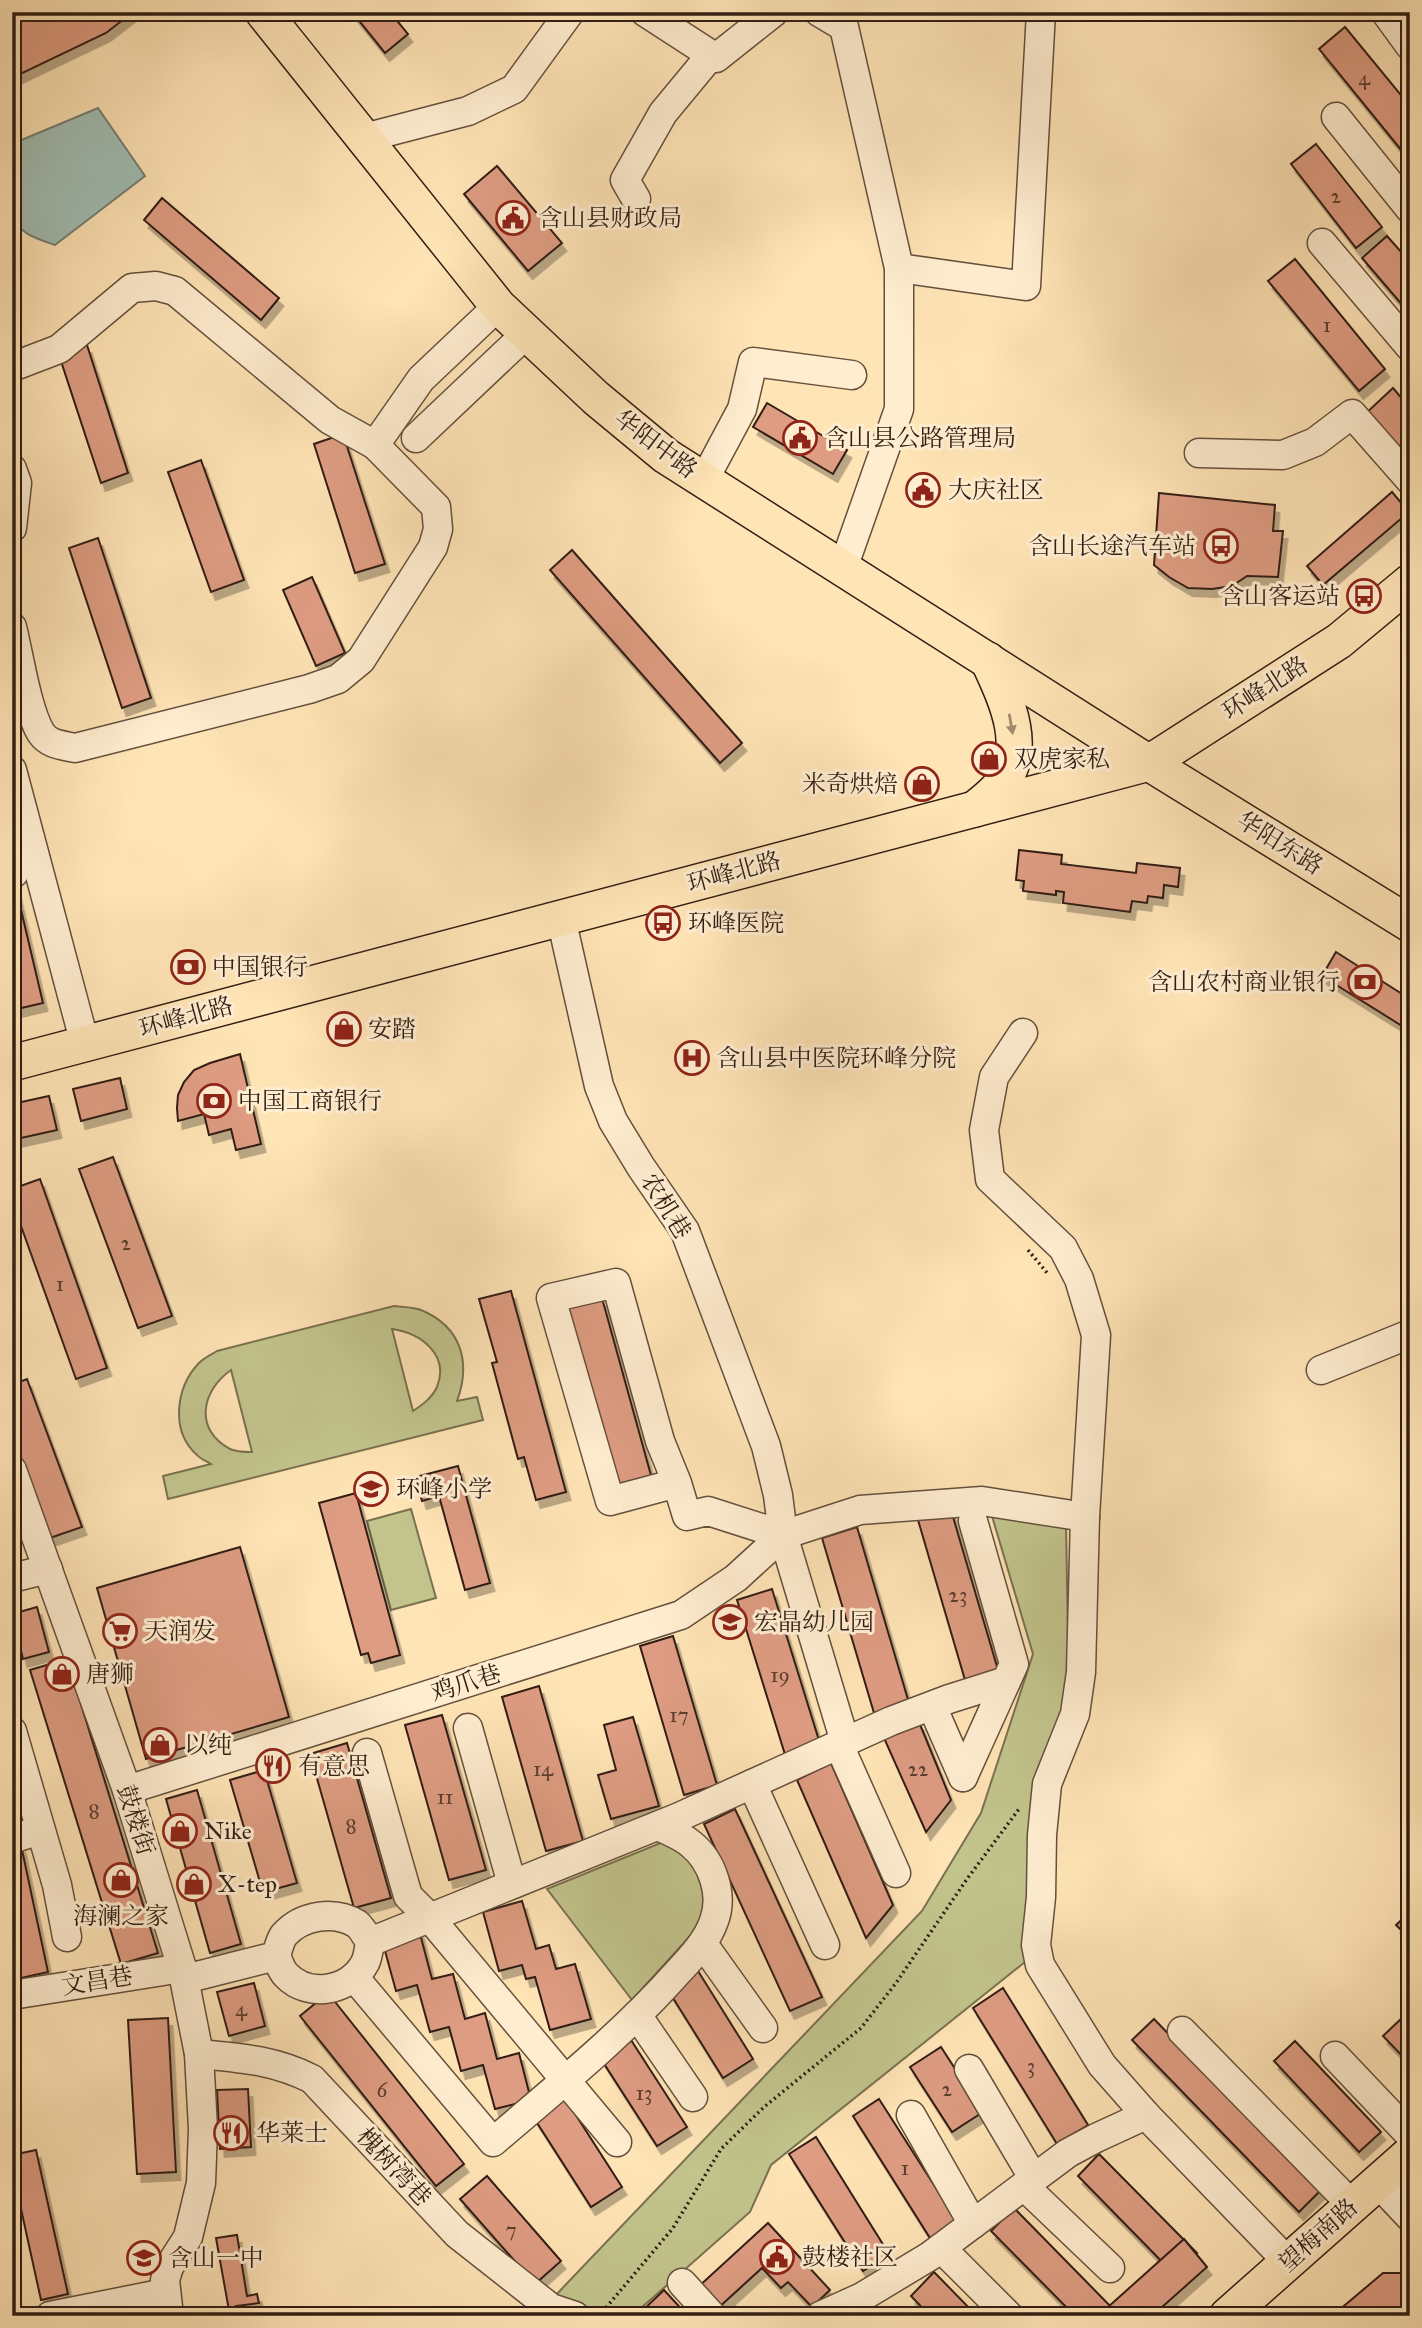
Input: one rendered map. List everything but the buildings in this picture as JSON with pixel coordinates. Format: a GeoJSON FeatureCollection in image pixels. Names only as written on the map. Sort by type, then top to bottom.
{"type":"FeatureCollection","features":[{"type":"Feature","properties":{"kind":"main road","name":"华阳中路"},"geometry":{"type":"LineString","coordinates":[[262,12],[498,306],[596,398],[666,456],[1149,763]]}},
{"type":"Feature","properties":{"kind":"main road","name":"环峰北路"},"geometry":{"type":"LineString","coordinates":[[12,1063],[1149,763],[1339,641],[1410,582]]}},
{"type":"Feature","properties":{"kind":"main road"},"geometry":{"type":"LineString","coordinates":[[975,808],[999,787],[1011,766],[1014,751],[1007,701],[988,660]]}},
{"type":"Feature","properties":{"kind":"main road","name":"华阳东路"},"geometry":{"type":"LineString","coordinates":[[1149,763],[1410,924]]}},
{"type":"Feature","properties":{"kind":"main road","name":"望梅南路"},"geometry":{"type":"LineString","coordinates":[[1227,2316],[1410,2154]]}},
{"type":"Feature","properties":{"kind":"street"},"geometry":{"type":"LineString","coordinates":[[364,138],[468,111],[514,89],[570,12]]}},
{"type":"Feature","properties":{"kind":"street"},"geometry":{"type":"LineString","coordinates":[[645,12],[716,58],[774,12]]}},
{"type":"Feature","properties":{"kind":"street"},"geometry":{"type":"LineString","coordinates":[[819,12],[844,27],[899,268],[899,409],[843,568]]}},
{"type":"Feature","properties":{"kind":"street"},"geometry":{"type":"LineString","coordinates":[[899,268],[1026,286],[1041,12]]}},
{"type":"Feature","properties":{"kind":"street"},"geometry":{"type":"LineString","coordinates":[[1386,13],[1410,46]]}},
{"type":"Feature","properties":{"kind":"street"},"geometry":{"type":"LineString","coordinates":[[636,199],[625,180],[663,113],[711,55]]}},
{"type":"Feature","properties":{"kind":"street"},"geometry":{"type":"LineString","coordinates":[[1336,117],[1410,209]]}},
{"type":"Feature","properties":{"kind":"street"},"geometry":{"type":"LineString","coordinates":[[1322,243],[1410,347]]}},
{"type":"Feature","properties":{"kind":"street"},"geometry":{"type":"LineString","coordinates":[[12,367],[59,349],[132,288],[156,286],[175,291],[330,420],[375,445],[436,507],[438,530],[433,547],[361,660],[338,679],[309,689],[75,748],[53,743],[42,734],[28,698],[12,627]]}},
{"type":"Feature","properties":{"kind":"street"},"geometry":{"type":"LineString","coordinates":[[375,445],[421,379],[498,306]]}},
{"type":"Feature","properties":{"kind":"street"},"geometry":{"type":"LineString","coordinates":[[416,438],[527,333]]}},
{"type":"Feature","properties":{"kind":"street"},"geometry":{"type":"LineString","coordinates":[[704,480],[742,409],[753,362],[852,375]]}},
{"type":"Feature","properties":{"kind":"street"},"geometry":{"type":"LineString","coordinates":[[1199,453],[1283,455],[1299,451],[1352,414],[1410,480]]}},
{"type":"Feature","properties":{"kind":"street"},"geometry":{"type":"LineString","coordinates":[[12,469],[17,483],[12,528]]}},
{"type":"Feature","properties":{"kind":"street"},"geometry":{"type":"LineString","coordinates":[[12,771],[85,1044]]}},
{"type":"Feature","properties":{"kind":"street","name":"农机巷"},"geometry":{"type":"LineString","coordinates":[[561,918],[599,1086],[613,1121],[685,1231],[766,1446],[778,1495],[783,1535],[842,1743],[896,1873]]}},
{"type":"Feature","properties":{"kind":"street"},"geometry":{"type":"LineString","coordinates":[[1023,1033],[994,1077],[984,1130],[990,1179],[1063,1248],[1079,1279],[1096,1335],[1085,1517],[1081,1672],[1075,1714],[1047,1784],[1036,1945],[1040,1965],[1102,2065],[1146,2115],[1288,2262]]}},
{"type":"Feature","properties":{"kind":"street"},"geometry":{"type":"LineString","coordinates":[[677,1483],[610,1502],[551,1298],[616,1283],[660,1441],[677,1483],[687,1516],[708,1511],[783,1535],[860,1510],[982,1500],[1085,1517]]}},
{"type":"Feature","properties":{"kind":"street"},"geometry":{"type":"LineString","coordinates":[[1321,1370],[1410,1334]]}},
{"type":"Feature","properties":{"kind":"street","name":"鼓楼街"},"geometry":{"type":"LineString","coordinates":[[12,1470],[127,1790],[183,1973],[199,2054],[203,2129],[201,2183],[188,2237],[164,2280],[167,2304]]}},
{"type":"Feature","properties":{"kind":"street"},"geometry":{"type":"LineString","coordinates":[[932,1706],[963,1777],[1014,1664],[973,1521]]}},
{"type":"Feature","properties":{"kind":"street","name":"鸡爪巷"},"geometry":{"type":"LineString","coordinates":[[127,1790],[681,1615],[736,1578],[783,1535]]}},
{"type":"Feature","properties":{"kind":"street"},"geometry":{"type":"LineString","coordinates":[[12,1578],[48,1569]]}},
{"type":"Feature","properties":{"kind":"street"},"geometry":{"type":"LineString","coordinates":[[370,1942],[658,1826],[891,1721],[1006,1681]]}},
{"type":"Feature","properties":{"kind":"street"},"geometry":{"type":"LineString","coordinates":[[468,1728],[512,1884]]}},
{"type":"Feature","properties":{"kind":"street"},"geometry":{"type":"LineString","coordinates":[[12,1731],[57,1885],[67,1937]]}},
{"type":"Feature","properties":{"kind":"street"},"geometry":{"type":"LineString","coordinates":[[367,1753],[408,1896],[430,1918],[617,2142]]}},
{"type":"Feature","properties":{"kind":"street"},"geometry":{"type":"LineString","coordinates":[[752,1784],[825,1945]]}},
{"type":"Feature","properties":{"kind":"street"},"geometry":{"type":"LineString","coordinates":[[354,1977],[493,2142],[637,2015],[703,1944],[715,1919],[718,1897],[714,1877],[704,1857],[690,1843],[658,1826]]}},
{"type":"Feature","properties":{"kind":"street"},"geometry":{"type":"LineString","coordinates":[[12,1839],[40,1830]]}},
{"type":"Feature","properties":{"kind":"street"},"geometry":{"type":"LineString","coordinates":[[325,1915],[341,1917],[359,1925],[370,1942],[366,1961],[354,1977],[340,1986],[321,1989],[300,1985],[285,1974],[276,1956],[283,1936],[301,1923],[325,1915]]}},
{"type":"Feature","properties":{"kind":"street"},"geometry":{"type":"LineString","coordinates":[[703,1944],[763,2028]]}},
{"type":"Feature","properties":{"kind":"street","name":"文昌巷"},"geometry":{"type":"LineString","coordinates":[[12,1995],[183,1973],[276,1956]]}},
{"type":"Feature","properties":{"kind":"street"},"geometry":{"type":"LineString","coordinates":[[637,2015],[693,2096]]}},
{"type":"Feature","properties":{"kind":"street"},"geometry":{"type":"LineString","coordinates":[[1182,2031],[1365,2194],[1410,2217]]}},
{"type":"Feature","properties":{"kind":"street","name":"槐树湾巷"},"geometry":{"type":"LineString","coordinates":[[199,2054],[264,2060],[295,2070],[312,2079],[457,2234],[551,2308],[575,2316]]}},
{"type":"Feature","properties":{"kind":"street"},"geometry":{"type":"LineString","coordinates":[[1335,2056],[1410,2135]]}},
{"type":"Feature","properties":{"kind":"street"},"geometry":{"type":"LineString","coordinates":[[969,2069],[1029,2182],[1110,2269]]}},
{"type":"Feature","properties":{"kind":"street"},"geometry":{"type":"LineString","coordinates":[[911,2115],[973,2224]]}},
{"type":"Feature","properties":{"kind":"street"},"geometry":{"type":"LineString","coordinates":[[820,2316],[858,2309],[1068,2153],[1146,2115]]}},
{"type":"Feature","properties":{"kind":"street"},"geometry":{"type":"LineString","coordinates":[[941,2248],[1009,2316]]}},
{"type":"Feature","properties":{"kind":"street"},"geometry":{"type":"LineString","coordinates":[[682,2283],[712,2316]]}},
{"type":"Feature","properties":{"kind":"street"},"geometry":{"type":"LineString","coordinates":[[50,2316],[167,2304]]}},
{"type":"Feature","properties":{"kind":"green space"},"geometry":{"type":"Polygon","coordinates":[[[394,1306],[418,1309],[435,1317],[454,1336],[463,1360],[457,1401],[477,1397],[483,1420],[168,1499],[163,1476],[211,1464],[198,1456],[188,1445],[183,1434],[179,1410],[185,1385],[191,1374],[200,1362],[217,1351],[394,1306]],[[392,1329],[413,1411],[435,1391],[440,1375],[439,1365],[436,1355],[422,1340],[392,1329]],[[231,1370],[213,1389],[208,1399],[207,1421],[218,1441],[230,1449],[252,1452],[231,1370]]]}},
{"type":"Feature","properties":{"kind":"green space"},"geometry":{"type":"Polygon","coordinates":[[[989,1506],[1066,1523],[1069,1696],[1025,1962],[771,2165],[750,2212],[632,2316],[615,2316],[553,2298],[922,1911],[981,1813],[1033,1654],[989,1506]]]}},
{"type":"Feature","properties":{"kind":"green space"},"geometry":{"type":"Polygon","coordinates":[[[411,1509],[436,1598],[391,1610],[367,1521],[411,1509]]]}},
{"type":"Feature","properties":{"kind":"green space"},"geometry":{"type":"Polygon","coordinates":[[[663,1842],[680,1849],[705,1881],[702,1923],[632,2000],[547,1889],[663,1842]]]}},
{"type":"Feature","properties":{"kind":"water"},"geometry":{"type":"Polygon","coordinates":[[[98,108],[145,176],[55,245],[30,235],[19,227],[12,216],[12,144],[98,108]]]}},
{"type":"Feature","properties":{"kind":"place","name":"含山县财政局"},"geometry":{"type":"Point","coordinates":[513,218]}},
{"type":"Feature","properties":{"kind":"place","name":"含山县公路管理局"},"geometry":{"type":"Point","coordinates":[800,438]}},
{"type":"Feature","properties":{"kind":"place","name":"大庆社区"},"geometry":{"type":"Point","coordinates":[923,490]}},
{"type":"Feature","properties":{"kind":"place","name":"含山长途汽车站"},"geometry":{"type":"Point","coordinates":[1221,546]}},
{"type":"Feature","properties":{"kind":"place","name":"含山客运站"},"geometry":{"type":"Point","coordinates":[1364,596]}},
{"type":"Feature","properties":{"kind":"place","name":"双虎家私"},"geometry":{"type":"Point","coordinates":[989,759]}},
{"type":"Feature","properties":{"kind":"place","name":"米奇烘焙"},"geometry":{"type":"Point","coordinates":[922,784]}},
{"type":"Feature","properties":{"kind":"place","name":"环峰医院"},"geometry":{"type":"Point","coordinates":[663,923]}},
{"type":"Feature","properties":{"kind":"place","name":"中国银行"},"geometry":{"type":"Point","coordinates":[188,967]}},
{"type":"Feature","properties":{"kind":"place","name":"含山农村商业银行"},"geometry":{"type":"Point","coordinates":[1365,982]}},
{"type":"Feature","properties":{"kind":"place","name":"安踏"},"geometry":{"type":"Point","coordinates":[344,1029]}},
{"type":"Feature","properties":{"kind":"place","name":"含山县中医院环峰分院"},"geometry":{"type":"Point","coordinates":[692,1058]}},
{"type":"Feature","properties":{"kind":"place","name":"中国工商银行"},"geometry":{"type":"Point","coordinates":[214,1101]}},
{"type":"Feature","properties":{"kind":"place","name":"环峰小学"},"geometry":{"type":"Point","coordinates":[371,1489]}},
{"type":"Feature","properties":{"kind":"place","name":"宏晶幼儿园"},"geometry":{"type":"Point","coordinates":[730,1622]}},
{"type":"Feature","properties":{"kind":"place","name":"天润发"},"geometry":{"type":"Point","coordinates":[120,1631]}},
{"type":"Feature","properties":{"kind":"place","name":"唐狮"},"geometry":{"type":"Point","coordinates":[62,1674]}},
{"type":"Feature","properties":{"kind":"place","name":"以纯"},"geometry":{"type":"Point","coordinates":[160,1745]}},
{"type":"Feature","properties":{"kind":"place","name":"有意思"},"geometry":{"type":"Point","coordinates":[273,1766]}},
{"type":"Feature","properties":{"kind":"place","name":"Nike"},"geometry":{"type":"Point","coordinates":[180,1831]}},
{"type":"Feature","properties":{"kind":"place","name":"海澜之家"},"geometry":{"type":"Point","coordinates":[121,1880]}},
{"type":"Feature","properties":{"kind":"place","name":"X-tep"},"geometry":{"type":"Point","coordinates":[194,1884]}},
{"type":"Feature","properties":{"kind":"place","name":"华莱士"},"geometry":{"type":"Point","coordinates":[231,2133]}},
{"type":"Feature","properties":{"kind":"place","name":"鼓楼社区"},"geometry":{"type":"Point","coordinates":[777,2257]}},
{"type":"Feature","properties":{"kind":"place","name":"含山一中"},"geometry":{"type":"Point","coordinates":[144,2258]}}]}
